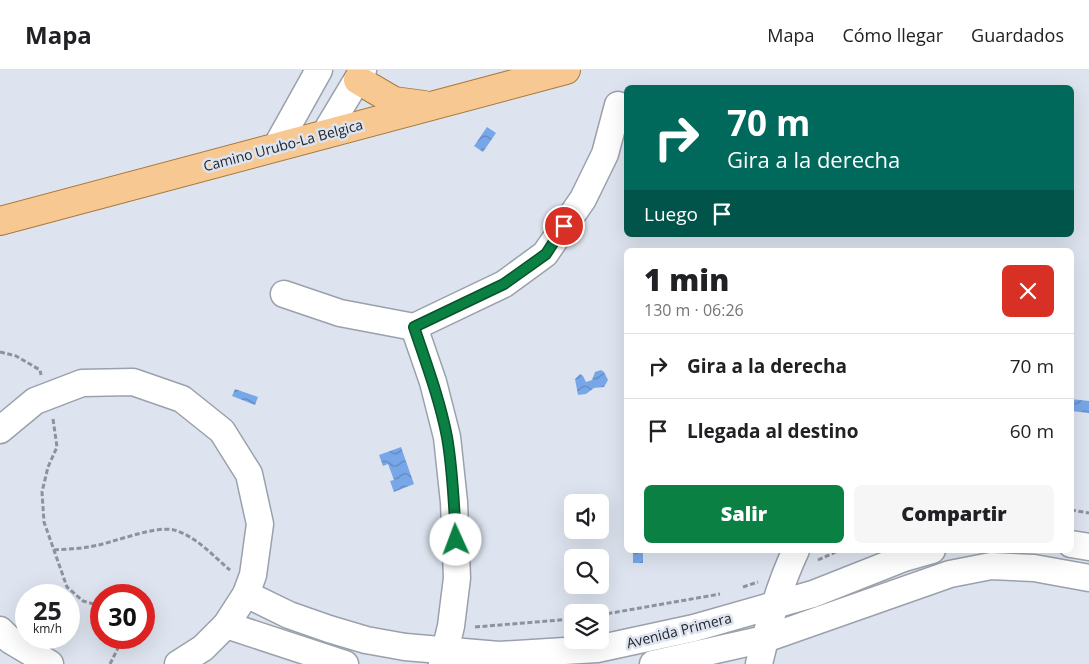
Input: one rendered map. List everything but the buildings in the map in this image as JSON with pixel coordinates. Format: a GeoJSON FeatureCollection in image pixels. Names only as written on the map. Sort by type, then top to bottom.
{"type":"FeatureCollection","features":[{"type":"Feature","properties":{"kind":"main road","name":"Camino Urubo-La Belgica"},"geometry":{"type":"LineString","coordinates":[[0,221],[566,70]]}},
{"type":"Feature","properties":{"kind":"main road"},"geometry":{"type":"LineString","coordinates":[[360,75],[394,100],[431,106]]}},
{"type":"Feature","properties":{"kind":"street"},"geometry":{"type":"LineString","coordinates":[[276,147],[319,70]]}},
{"type":"Feature","properties":{"kind":"street"},"geometry":{"type":"LineString","coordinates":[[324,135],[360,75]]}},
{"type":"Feature","properties":{"kind":"street"},"geometry":{"type":"LineString","coordinates":[[284,294],[340,313],[414,327],[504,284],[546,254],[583,199],[605,154],[618,105]]}},
{"type":"Feature","properties":{"kind":"street"},"geometry":{"type":"LineString","coordinates":[[414,327],[433,382],[447,437],[454,502],[456,578],[446,647]]}},
{"type":"Feature","properties":{"kind":"street"},"geometry":{"type":"LineString","coordinates":[[0,430],[35,401],[82,383],[134,382],[182,399],[222,431],[249,474],[260,524],[249,585],[226,625],[203,648],[178,664]]}},
{"type":"Feature","properties":{"kind":"street"},"geometry":{"type":"LineString","coordinates":[[1074,544],[1089,547]]}},
{"type":"Feature","properties":{"kind":"street"},"geometry":{"type":"LineString","coordinates":[[762,652],[784,575],[795,553]]}},
{"type":"Feature","properties":{"kind":"street","name":"Avenida Primera"},"geometry":{"type":"LineString","coordinates":[[249,585],[290,615],[366,640],[446,647],[500,655],[597,649],[694,628],[813,594],[904,558],[922,553]]}},
{"type":"Feature","properties":{"kind":"street","name":"Avenida Primera"},"geometry":{"type":"LineString","coordinates":[[653,664],[762,652],[950,574],[991,566],[1034,568],[1089,578]]}},
{"type":"Feature","properties":{"kind":"street"},"geometry":{"type":"LineString","coordinates":[[226,625],[345,664]]}},
{"type":"Feature","properties":{"kind":"street"},"geometry":{"type":"LineString","coordinates":[[3,640],[50,664]]}},
{"type":"Feature","properties":{"kind":"path"},"geometry":{"type":"LineString","coordinates":[[0,352],[16,356],[40,370],[57,447],[48,468],[42,492],[44,522],[67,587],[83,601],[90,603]]}},
{"type":"Feature","properties":{"kind":"path"},"geometry":{"type":"LineString","coordinates":[[1074,510],[1089,513]]}},
{"type":"Feature","properties":{"kind":"path"},"geometry":{"type":"LineString","coordinates":[[54,550],[88,547],[126,538],[145,531],[173,530],[197,541],[249,585]]}},
{"type":"Feature","properties":{"kind":"path"},"geometry":{"type":"LineString","coordinates":[[739,588],[784,575],[833,553]]}},
{"type":"Feature","properties":{"kind":"path"},"geometry":{"type":"LineString","coordinates":[[609,613],[721,594]]}},
{"type":"Feature","properties":{"kind":"path"},"geometry":{"type":"LineString","coordinates":[[446,647],[486,627],[564,620]]}},
{"type":"Feature","properties":{"kind":"path"},"geometry":{"type":"LineString","coordinates":[[110,664],[118,649]]}},
{"type":"Feature","properties":{"kind":"water"},"geometry":{"type":"Polygon","coordinates":[[[487,127],[496,133],[483,152],[474,146],[487,127]]]}},
{"type":"Feature","properties":{"kind":"water"},"geometry":{"type":"Polygon","coordinates":[[[601,370],[608,380],[604,387],[594,388],[586,394],[578,395],[575,379],[580,374],[586,382],[592,380],[595,372],[601,370]]]}},
{"type":"Feature","properties":{"kind":"water"},"geometry":{"type":"Polygon","coordinates":[[[235,389],[258,397],[255,405],[232,396],[235,389]]]}},
{"type":"Feature","properties":{"kind":"water"},"geometry":{"type":"Polygon","coordinates":[[[1074,399],[1089,401],[1089,413],[1074,411],[1074,399]]]}},
{"type":"Feature","properties":{"kind":"water"},"geometry":{"type":"Polygon","coordinates":[[[401,447],[414,484],[394,492],[390,481],[394,480],[388,464],[383,466],[379,455],[401,447]]]}},
{"type":"Feature","properties":{"kind":"water"},"geometry":{"type":"Polygon","coordinates":[[[633,553],[643,553],[643,563],[633,563],[633,553]]]}},
{"type":"Feature","properties":{"kind":"route"},"geometry":{"type":"LineString","coordinates":[[456,540],[447,437],[433,382],[414,327],[504,284],[546,254],[564,226]]}}]}
